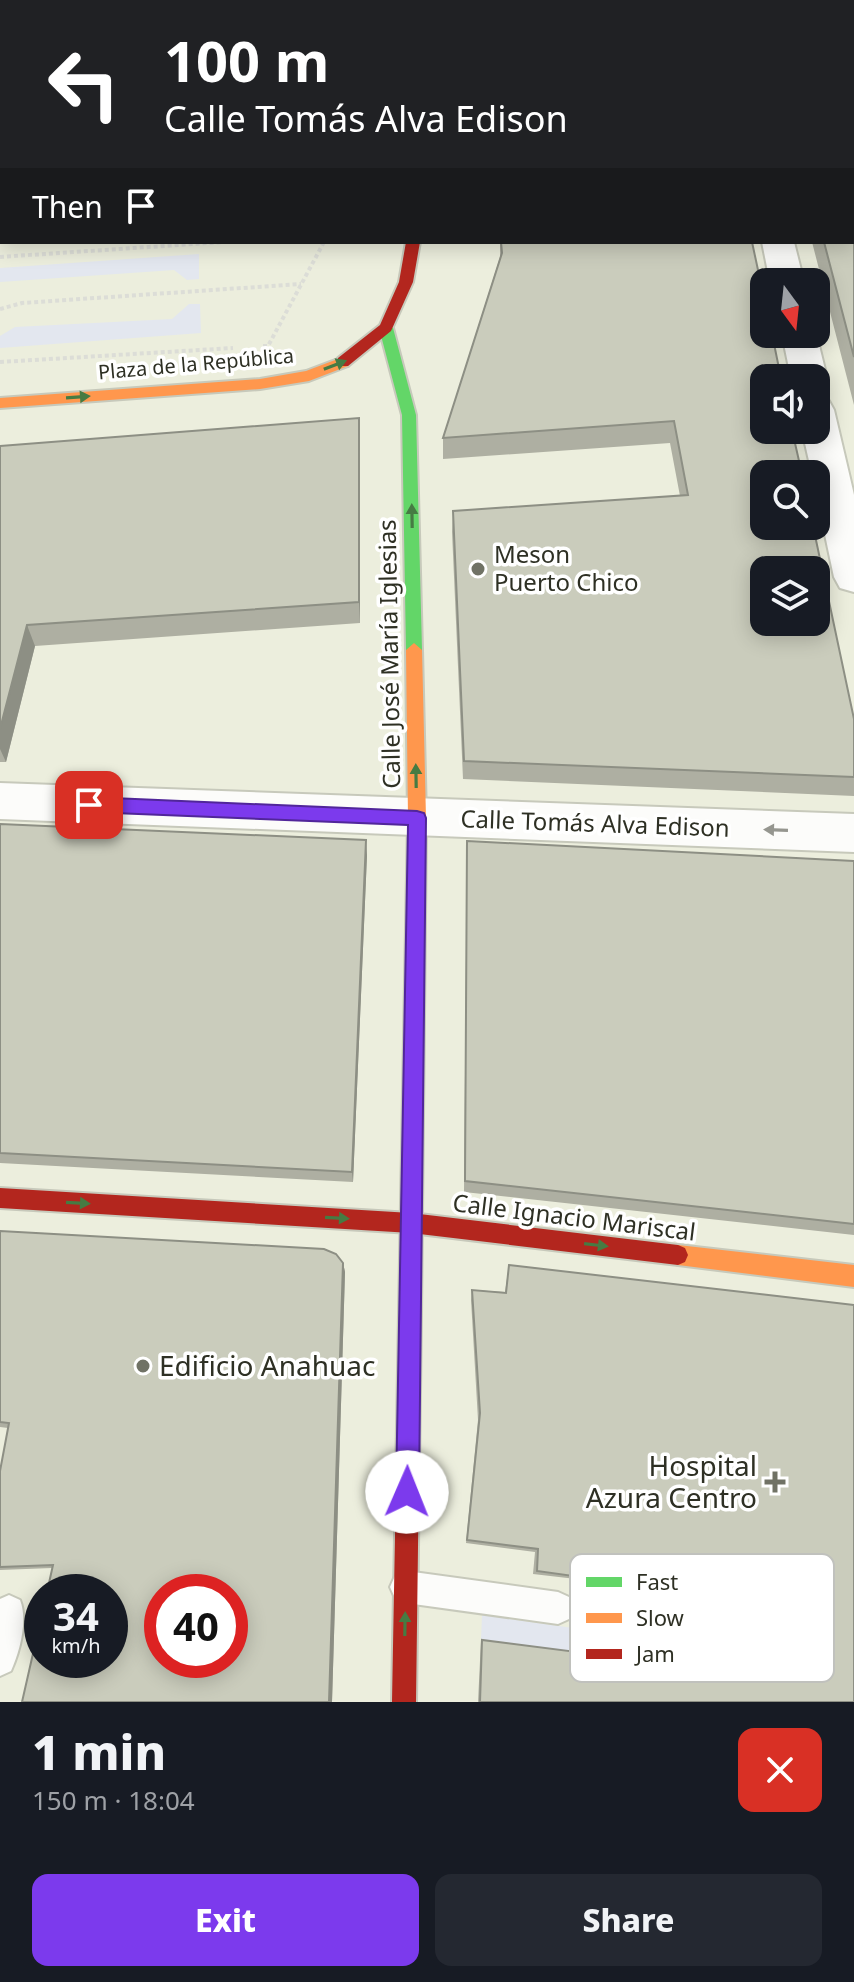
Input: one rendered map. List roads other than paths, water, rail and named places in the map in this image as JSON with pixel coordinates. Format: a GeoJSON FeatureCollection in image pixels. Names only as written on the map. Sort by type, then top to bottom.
{"type":"FeatureCollection","features":[{"type":"Feature","properties":{"kind":"street","name":"Plaza de la República"},"geometry":{"type":"LineString","coordinates":[[0,403],[260,384],[309,376],[349,360],[386,328],[406,282],[413,244]]}},
{"type":"Feature","properties":{"kind":"street"},"geometry":{"type":"LineString","coordinates":[[778,244],[784,268]]}},
{"type":"Feature","properties":{"kind":"street","name":"Calle José María Iglesias"},"geometry":{"type":"LineString","coordinates":[[386,328],[409,415],[417,818],[404,1702]]}},
{"type":"Feature","properties":{"kind":"street"},"geometry":{"type":"LineString","coordinates":[[824,444],[854,577]]}},
{"type":"Feature","properties":{"kind":"street","name":"Calle Tomás Alva Edison"},"geometry":{"type":"LineString","coordinates":[[0,801],[854,833]]}},
{"type":"Feature","properties":{"kind":"street","name":"Calle Ignacio Mariscal"},"geometry":{"type":"LineString","coordinates":[[0,1198],[411,1223],[854,1276]]}},
{"type":"Feature","properties":{"kind":"lane"},"geometry":{"type":"LineString","coordinates":[[406,1587],[558,1608]]}},
{"type":"Feature","properties":{"kind":"lane"},"geometry":{"type":"LineString","coordinates":[[0,1660],[9,1611]]}},
{"type":"Feature","properties":{"kind":"place","name":"Meson Puerto Chico"},"geometry":{"type":"Point","coordinates":[478,569]}},
{"type":"Feature","properties":{"kind":"place","name":"Edificio Anahuac"},"geometry":{"type":"Point","coordinates":[143,1366]}},
{"type":"Feature","properties":{"kind":"place","name":"Hospital Azura Centro"},"geometry":{"type":"Point","coordinates":[775,1482]}}]}
